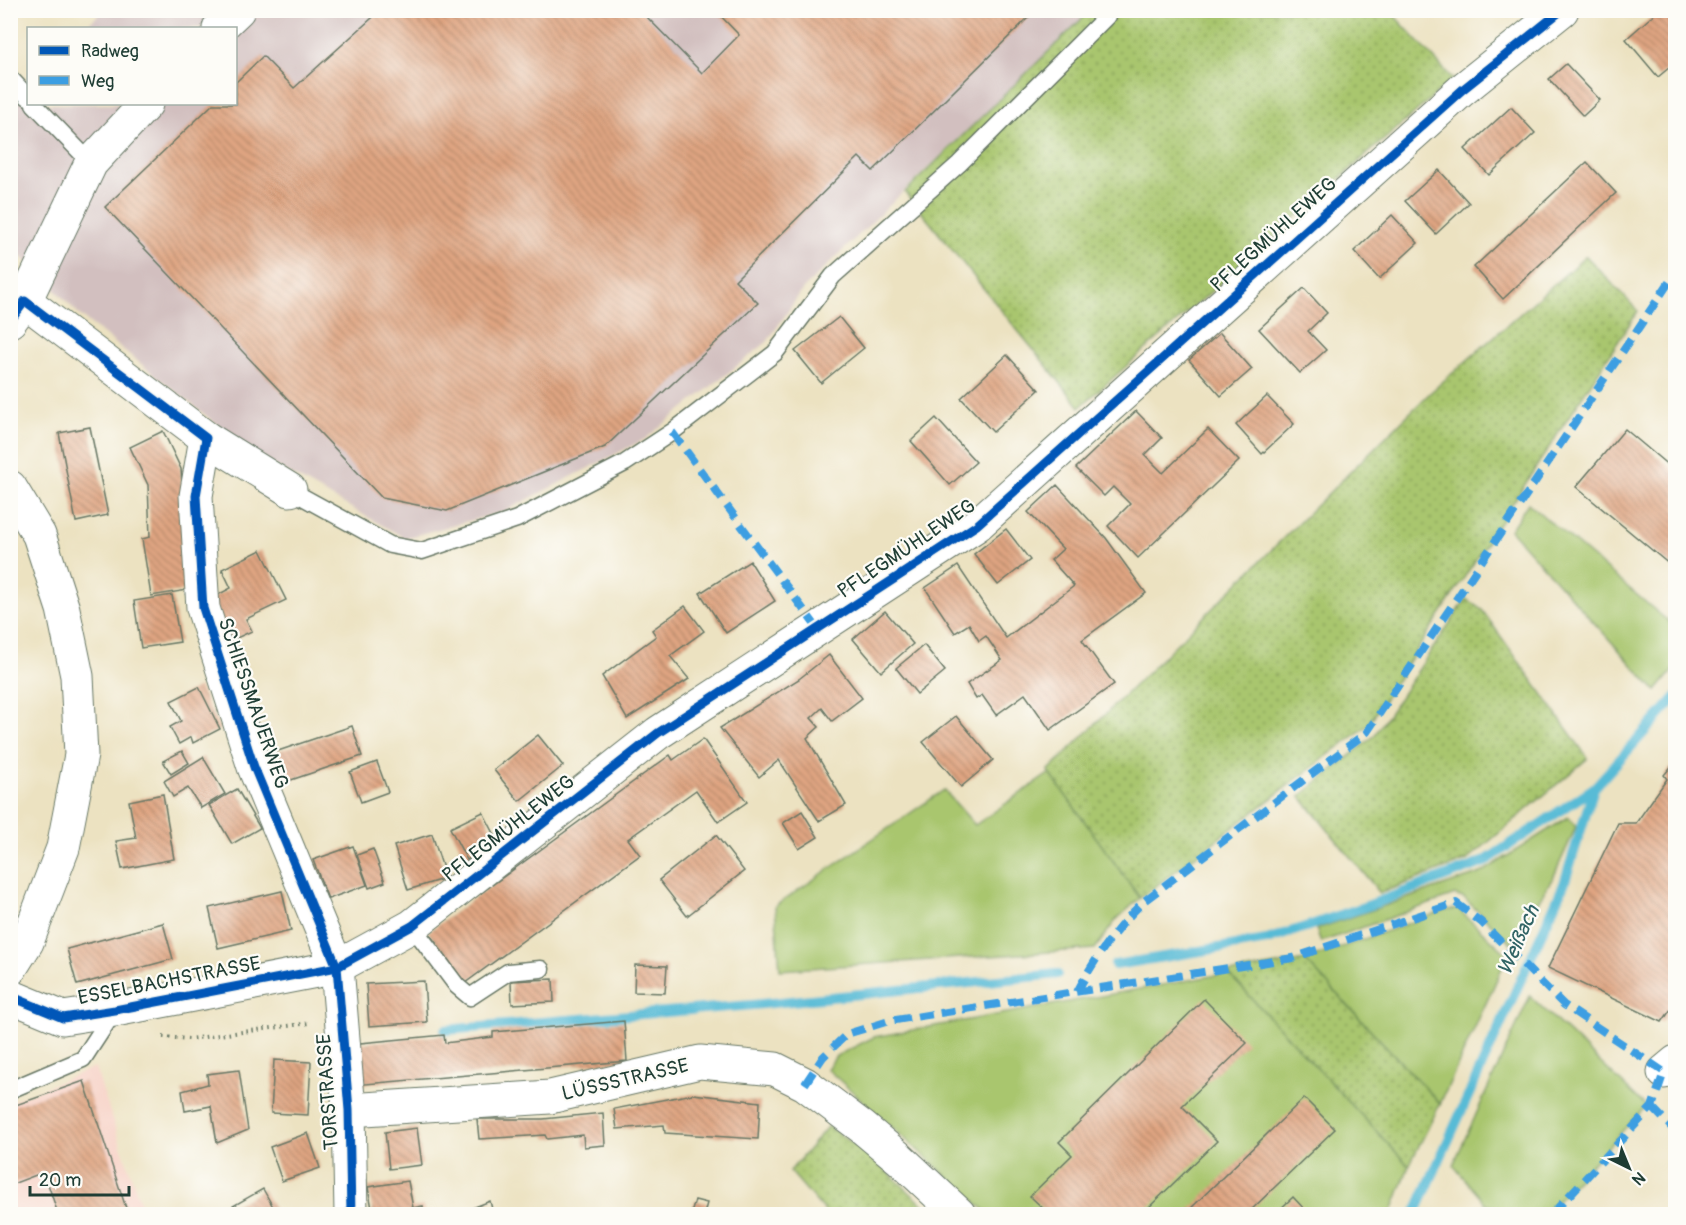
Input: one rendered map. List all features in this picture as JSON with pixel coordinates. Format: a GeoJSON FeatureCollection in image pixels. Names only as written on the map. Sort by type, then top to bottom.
{"type":"FeatureCollection","features":[{"type":"Feature","properties":{"kind":"street"},"geometry":{"type":"LineString","coordinates":[[220,27],[237,10]]}},
{"type":"Feature","properties":{"kind":"street","name":"PFLEGMÜHLEWEG"},"geometry":{"type":"LineString","coordinates":[[337,967],[412,926],[658,733],[977,525],[1462,90],[1562,10]]}},
{"type":"Feature","properties":{"kind":"street"},"geometry":{"type":"LineString","coordinates":[[145,105],[91,163],[18,311],[206,438],[290,490]]}},
{"type":"Feature","properties":{"kind":"street","name":"SCHIESSMAUERWEG"},"geometry":{"type":"LineString","coordinates":[[206,438],[196,496],[204,608],[254,768],[337,967]]}},
{"type":"Feature","properties":{"kind":"street"},"geometry":{"type":"LineString","coordinates":[[10,487],[39,535],[63,609],[77,676],[81,755],[63,848],[27,942],[10,969]]}},
{"type":"Feature","properties":{"kind":"street","name":"ESSELBACHSTRASSE"},"geometry":{"type":"LineString","coordinates":[[10,996],[63,1018],[237,993],[337,967]]}},
{"type":"Feature","properties":{"kind":"street","name":"TORSTRASSE"},"geometry":{"type":"LineString","coordinates":[[337,967],[348,1110],[351,1214]]}},
{"type":"Feature","properties":{"kind":"street","name":"LÜSSSTRASSE"},"geometry":{"type":"LineString","coordinates":[[348,1110],[550,1096],[700,1062],[775,1069],[806,1084],[862,1127],[899,1158],[958,1215]]}},
{"type":"Feature","properties":{"kind":"lane"},"geometry":{"type":"LineString","coordinates":[[290,490],[390,545],[422,551],[517,519],[625,463],[672,432],[775,353],[832,276],[959,164],[1107,16]]}},
{"type":"Feature","properties":{"kind":"lane"},"geometry":{"type":"LineString","coordinates":[[10,78],[27,96]]}},
{"type":"Feature","properties":{"kind":"lane"},"geometry":{"type":"LineString","coordinates":[[35,105],[91,163]]}},
{"type":"Feature","properties":{"kind":"lane"},"geometry":{"type":"LineString","coordinates":[[412,926],[457,986],[470,997],[508,972],[541,969]]}},
{"type":"Feature","properties":{"kind":"lane"},"geometry":{"type":"LineString","coordinates":[[10,1090],[83,1059],[128,1007]]}},
{"type":"Feature","properties":{"kind":"path"},"geometry":{"type":"LineString","coordinates":[[128,1007],[146,1035],[189,1039],[340,1018]]}},
{"type":"Feature","properties":{"kind":"shaded area"},"geometry":{"type":"Polygon","coordinates":[[[103,11],[1090,11],[803,289],[767,342],[645,439],[503,512],[405,538],[253,453],[81,316],[11,246],[10,78],[21,89],[27,84],[27,105],[237,105],[237,27],[85,27],[103,11]]]}},
{"type":"Feature","properties":{"kind":"shaded area"},"geometry":{"type":"Polygon","coordinates":[[[95,1067],[144,1214],[11,1214],[10,1102],[95,1067]]]}},
{"type":"Feature","properties":{"kind":"green space"},"geometry":{"type":"Polygon","coordinates":[[[1090,11],[1390,11],[1453,79],[1080,407],[905,192],[1090,11]]]}},
{"type":"Feature","properties":{"kind":"green space"},"geometry":{"type":"Polygon","coordinates":[[[1586,256],[1638,311],[1368,725],[1140,898],[1048,771],[1431,392],[1586,256]]]}},
{"type":"Feature","properties":{"kind":"green space"},"geometry":{"type":"Polygon","coordinates":[[[1528,503],[1675,627],[1675,668],[1656,691],[1510,530],[1528,503]]]}},
{"type":"Feature","properties":{"kind":"green space"},"geometry":{"type":"Polygon","coordinates":[[[1466,599],[1482,610],[1588,758],[1467,860],[1380,893],[1300,796],[1374,736],[1466,599]]]}},
{"type":"Feature","properties":{"kind":"green space"},"geometry":{"type":"Polygon","coordinates":[[[1050,773],[1140,898],[1116,920],[1095,949],[780,970],[775,906],[944,790],[975,825],[1050,773]]]}},
{"type":"Feature","properties":{"kind":"green space"},"geometry":{"type":"Polygon","coordinates":[[[1568,817],[1576,827],[1554,876],[1512,944],[1465,899],[1455,895],[1321,942],[1316,929],[1481,873],[1568,817]]]}},
{"type":"Feature","properties":{"kind":"green space"},"geometry":{"type":"Polygon","coordinates":[[[1458,909],[1508,955],[1440,1104],[1305,960],[1443,911],[1458,909]]]}},
{"type":"Feature","properties":{"kind":"green space"},"geometry":{"type":"Polygon","coordinates":[[[1305,960],[1440,1104],[1409,1166],[1228,973],[1305,960]]]}},
{"type":"Feature","properties":{"kind":"green space"},"geometry":{"type":"Polygon","coordinates":[[[1228,973],[1409,1166],[1391,1214],[989,1214],[827,1069],[836,1056],[874,1037],[1228,973]]]}},
{"type":"Feature","properties":{"kind":"green space"},"geometry":{"type":"Polygon","coordinates":[[[1530,996],[1646,1106],[1545,1214],[1510,1214],[1485,1203],[1453,1165],[1530,996]]]}},
{"type":"Feature","properties":{"kind":"green space"},"geometry":{"type":"Polygon","coordinates":[[[828,1126],[874,1159],[933,1214],[827,1214],[790,1171],[828,1126]]]}},
{"type":"Feature","properties":{"kind":"building"},"geometry":{"type":"Polygon","coordinates":[[[381,10],[640,10],[702,73],[739,35],[715,10],[1036,10],[873,171],[859,157],[735,280],[758,303],[605,447],[447,511],[382,498],[105,207],[212,105],[237,105],[237,81],[263,56],[294,88],[381,10]]]}},
{"type":"Feature","properties":{"kind":"building"},"geometry":{"type":"Polygon","coordinates":[[[1659,10],[1676,10],[1676,62],[1658,77],[1626,39],[1659,10]]]}},
{"type":"Feature","properties":{"kind":"building"},"geometry":{"type":"Polygon","coordinates":[[[1566,64],[1600,100],[1583,116],[1549,79],[1566,64]]]}},
{"type":"Feature","properties":{"kind":"building"},"geometry":{"type":"Polygon","coordinates":[[[1511,107],[1535,133],[1489,175],[1465,149],[1511,107]]]}},
{"type":"Feature","properties":{"kind":"building"},"geometry":{"type":"Polygon","coordinates":[[[1587,162],[1616,193],[1503,299],[1474,267],[1587,162]]]}},
{"type":"Feature","properties":{"kind":"building"},"geometry":{"type":"Polygon","coordinates":[[[1439,170],[1469,203],[1436,234],[1405,201],[1439,170]]]}},
{"type":"Feature","properties":{"kind":"building"},"geometry":{"type":"Polygon","coordinates":[[[1392,215],[1418,243],[1379,279],[1354,251],[1392,215]]]}},
{"type":"Feature","properties":{"kind":"building"},"geometry":{"type":"Polygon","coordinates":[[[1304,288],[1327,313],[1308,331],[1326,350],[1300,373],[1259,329],[1304,288]]]}},
{"type":"Feature","properties":{"kind":"building"},"geometry":{"type":"Polygon","coordinates":[[[839,317],[864,348],[821,383],[795,351],[839,317]]]}},
{"type":"Feature","properties":{"kind":"building"},"geometry":{"type":"Polygon","coordinates":[[[1220,333],[1252,369],[1221,396],[1189,360],[1220,333]]]}},
{"type":"Feature","properties":{"kind":"building"},"geometry":{"type":"Polygon","coordinates":[[[1007,355],[1039,390],[993,432],[961,398],[1007,355]]]}},
{"type":"Feature","properties":{"kind":"building"},"geometry":{"type":"Polygon","coordinates":[[[1267,396],[1294,424],[1262,454],[1236,425],[1267,396]]]}},
{"type":"Feature","properties":{"kind":"building"},"geometry":{"type":"Polygon","coordinates":[[[1136,411],[1162,438],[1145,455],[1163,473],[1208,429],[1239,461],[1138,558],[1108,526],[1130,504],[1113,487],[1104,496],[1076,468],[1136,411]]]}},
{"type":"Feature","properties":{"kind":"building"},"geometry":{"type":"Polygon","coordinates":[[[936,418],[976,462],[950,485],[911,441],[936,418]]]}},
{"type":"Feature","properties":{"kind":"building"},"geometry":{"type":"Polygon","coordinates":[[[90,427],[108,515],[76,522],[59,433],[90,427]]]}},
{"type":"Feature","properties":{"kind":"building"},"geometry":{"type":"Polygon","coordinates":[[[1625,429],[1676,472],[1676,570],[1576,487],[1625,429]]]}},
{"type":"Feature","properties":{"kind":"building"},"geometry":{"type":"Polygon","coordinates":[[[163,431],[181,469],[185,531],[194,589],[151,596],[142,539],[150,537],[148,485],[130,447],[163,431]]]}},
{"type":"Feature","properties":{"kind":"building"},"geometry":{"type":"Polygon","coordinates":[[[1057,485],[1106,538],[1146,593],[1082,640],[1114,684],[1050,730],[1025,694],[996,715],[982,695],[976,699],[967,684],[1002,660],[986,636],[979,641],[969,624],[955,633],[925,588],[958,566],[1006,638],[1074,586],[1051,560],[1063,549],[1028,512],[1057,485]]]}},
{"type":"Feature","properties":{"kind":"building"},"geometry":{"type":"Polygon","coordinates":[[[1006,529],[1030,560],[998,585],[974,554],[1006,529]]]}},
{"type":"Feature","properties":{"kind":"building"},"geometry":{"type":"Polygon","coordinates":[[[261,550],[286,600],[246,619],[252,631],[230,641],[210,599],[231,588],[222,569],[261,550]]]}},
{"type":"Feature","properties":{"kind":"building"},"geometry":{"type":"Polygon","coordinates":[[[750,561],[775,601],[726,633],[700,593],[750,561]]]}},
{"type":"Feature","properties":{"kind":"building"},"geometry":{"type":"Polygon","coordinates":[[[172,595],[180,642],[141,648],[134,601],[172,595]]]}},
{"type":"Feature","properties":{"kind":"building"},"geometry":{"type":"Polygon","coordinates":[[[685,606],[704,631],[670,656],[689,679],[627,719],[602,676],[656,636],[652,630],[685,606]]]}},
{"type":"Feature","properties":{"kind":"building"},"geometry":{"type":"Polygon","coordinates":[[[885,611],[913,644],[881,672],[853,639],[885,611]]]}},
{"type":"Feature","properties":{"kind":"building"},"geometry":{"type":"Polygon","coordinates":[[[924,645],[945,671],[917,694],[896,668],[924,645]]]}},
{"type":"Feature","properties":{"kind":"building"},"geometry":{"type":"Polygon","coordinates":[[[829,655],[862,698],[832,721],[822,708],[811,718],[819,727],[807,738],[846,805],[819,821],[779,760],[759,777],[720,728],[799,679],[829,655]]]}},
{"type":"Feature","properties":{"kind":"building"},"geometry":{"type":"Polygon","coordinates":[[[199,687],[220,729],[193,743],[191,737],[179,744],[170,727],[181,721],[171,701],[199,687]]]}},
{"type":"Feature","properties":{"kind":"building"},"geometry":{"type":"Polygon","coordinates":[[[956,716],[993,760],[961,787],[923,742],[956,716]]]}},
{"type":"Feature","properties":{"kind":"building"},"geometry":{"type":"Polygon","coordinates":[[[352,726],[362,756],[285,782],[275,752],[352,726]]]}},
{"type":"Feature","properties":{"kind":"building"},"geometry":{"type":"Polygon","coordinates":[[[538,735],[563,766],[519,801],[494,770],[538,735]]]}},
{"type":"Feature","properties":{"kind":"building"},"geometry":{"type":"Polygon","coordinates":[[[703,739],[747,802],[718,822],[696,790],[628,839],[640,855],[465,983],[428,932],[670,755],[673,760],[703,739]]]}},
{"type":"Feature","properties":{"kind":"building"},"geometry":{"type":"Polygon","coordinates":[[[182,751],[189,763],[171,774],[163,761],[182,751]]]}},
{"type":"Feature","properties":{"kind":"building"},"geometry":{"type":"Polygon","coordinates":[[[203,757],[225,794],[201,808],[188,788],[173,797],[164,781],[203,757]]]}},
{"type":"Feature","properties":{"kind":"building"},"geometry":{"type":"Polygon","coordinates":[[[1676,761],[1676,1002],[1662,1022],[1548,968],[1618,823],[1636,823],[1667,779],[1664,775],[1676,761]]]}},
{"type":"Feature","properties":{"kind":"building"},"geometry":{"type":"Polygon","coordinates":[[[377,762],[388,792],[361,802],[350,772],[377,762]]]}},
{"type":"Feature","properties":{"kind":"building"},"geometry":{"type":"Polygon","coordinates":[[[237,789],[260,828],[232,844],[209,805],[237,789]]]}},
{"type":"Feature","properties":{"kind":"building"},"geometry":{"type":"Polygon","coordinates":[[[163,794],[174,859],[122,869],[116,841],[136,838],[129,801],[163,794]]]}},
{"type":"Feature","properties":{"kind":"building"},"geometry":{"type":"Polygon","coordinates":[[[802,811],[818,837],[799,849],[783,823],[802,811]]]}},
{"type":"Feature","properties":{"kind":"building"},"geometry":{"type":"Polygon","coordinates":[[[483,812],[499,843],[467,860],[450,828],[483,812]]]}},
{"type":"Feature","properties":{"kind":"building"},"geometry":{"type":"Polygon","coordinates":[[[432,834],[446,878],[408,890],[394,846],[432,834]]]}},
{"type":"Feature","properties":{"kind":"building"},"geometry":{"type":"Polygon","coordinates":[[[716,835],[744,871],[687,916],[659,880],[716,835]]]}},
{"type":"Feature","properties":{"kind":"building"},"geometry":{"type":"Polygon","coordinates":[[[353,846],[367,885],[328,899],[313,860],[353,846]]]}},
{"type":"Feature","properties":{"kind":"building"},"geometry":{"type":"Polygon","coordinates":[[[373,849],[385,882],[369,888],[357,855],[373,849]]]}},
{"type":"Feature","properties":{"kind":"building"},"geometry":{"type":"Polygon","coordinates":[[[282,891],[291,931],[218,948],[209,908],[282,891]]]}},
{"type":"Feature","properties":{"kind":"building"},"geometry":{"type":"Polygon","coordinates":[[[163,923],[173,959],[77,985],[67,949],[163,923]]]}},
{"type":"Feature","properties":{"kind":"building"},"geometry":{"type":"Polygon","coordinates":[[[635,965],[667,966],[665,993],[634,992],[635,965]]]}},
{"type":"Feature","properties":{"kind":"building"},"geometry":{"type":"Polygon","coordinates":[[[553,979],[554,1002],[512,1004],[511,981],[553,979]]]}},
{"type":"Feature","properties":{"kind":"building"},"geometry":{"type":"Polygon","coordinates":[[[424,981],[427,1022],[369,1026],[366,984],[424,981]]]}},
{"type":"Feature","properties":{"kind":"building"},"geometry":{"type":"Polygon","coordinates":[[[1204,999],[1247,1043],[1182,1106],[1217,1141],[1142,1214],[1049,1214],[1030,1196],[1072,1155],[1059,1142],[1204,999]]]}},
{"type":"Feature","properties":{"kind":"building"},"geometry":{"type":"Polygon","coordinates":[[[624,1021],[627,1061],[354,1085],[350,1044],[444,1035],[445,1043],[493,1037],[493,1032],[624,1021]]]}},
{"type":"Feature","properties":{"kind":"building"},"geometry":{"type":"Polygon","coordinates":[[[274,1060],[311,1062],[308,1115],[271,1113],[274,1060]]]}},
{"type":"Feature","properties":{"kind":"building"},"geometry":{"type":"Polygon","coordinates":[[[239,1070],[248,1130],[217,1143],[211,1106],[185,1111],[182,1091],[208,1084],[207,1074],[239,1070]]]}},
{"type":"Feature","properties":{"kind":"building"},"geometry":{"type":"Polygon","coordinates":[[[84,1081],[128,1214],[58,1214],[44,1172],[10,1185],[10,1107],[84,1081]]]}},
{"type":"Feature","properties":{"kind":"building"},"geometry":{"type":"Polygon","coordinates":[[[693,1094],[760,1102],[758,1139],[665,1133],[664,1125],[617,1129],[614,1109],[693,1094]]]}},
{"type":"Feature","properties":{"kind":"building"},"geometry":{"type":"Polygon","coordinates":[[[1304,1098],[1335,1129],[1247,1214],[1185,1214],[1304,1098]]]}},
{"type":"Feature","properties":{"kind":"building"},"geometry":{"type":"Polygon","coordinates":[[[603,1113],[605,1145],[584,1147],[583,1135],[547,1139],[545,1135],[479,1139],[477,1119],[543,1119],[603,1113]]]}},
{"type":"Feature","properties":{"kind":"building"},"geometry":{"type":"Polygon","coordinates":[[[417,1128],[422,1165],[389,1169],[385,1132],[417,1128]]]}},
{"type":"Feature","properties":{"kind":"building"},"geometry":{"type":"Polygon","coordinates":[[[308,1133],[320,1168],[282,1181],[270,1147],[308,1133]]]}},
{"type":"Feature","properties":{"kind":"building"},"geometry":{"type":"Polygon","coordinates":[[[408,1181],[413,1208],[423,1206],[424,1214],[373,1214],[368,1187],[408,1181]]]}},
{"type":"Feature","properties":{"kind":"building"},"geometry":{"type":"Polygon","coordinates":[[[263,1189],[277,1214],[228,1214],[226,1210],[263,1189]]]}},
{"type":"Feature","properties":{"kind":"building"},"geometry":{"type":"Polygon","coordinates":[[[1293,1197],[1309,1214],[1275,1214],[1293,1197]]]}},
{"type":"Feature","properties":{"kind":"building"},"geometry":{"type":"Polygon","coordinates":[[[695,1200],[707,1203],[704,1214],[691,1214],[695,1200]]]}},
{"type":"Feature","properties":{"kind":"building"},"geometry":{"type":"Polygon","coordinates":[[[490,1201],[492,1209],[483,1214],[457,1214],[490,1201]]]}},
{"type":"Feature","properties":{"kind":"waterway","name":"Weißach"},"geometry":{"type":"LineString","coordinates":[[1415,1214],[1564,884],[1594,788],[1676,697]]}},
{"type":"Feature","properties":{"kind":"waterway"},"geometry":{"type":"LineString","coordinates":[[1115,965],[1267,940],[1370,905],[1484,862],[1594,788]]}},
{"type":"Feature","properties":{"kind":"waterway"},"geometry":{"type":"LineString","coordinates":[[445,1030],[752,1005],[1057,974]]}},
{"type":"Feature","properties":{"kind":"marked path"},"geometry":{"type":"LineString","coordinates":[[1107,16],[1111,10]]}},
{"type":"Feature","properties":{"kind":"marked path"},"geometry":{"type":"LineString","coordinates":[[1077,992],[1107,944],[1144,901],[1367,732],[1676,272]]}},
{"type":"Feature","properties":{"kind":"marked path"},"geometry":{"type":"LineString","coordinates":[[672,432],[818,629]]}},
{"type":"Feature","properties":{"kind":"marked path"},"geometry":{"type":"LineString","coordinates":[[805,1084],[823,1057],[847,1034],[889,1021],[1293,958],[1456,903],[1481,922],[1564,1005],[1664,1072],[1652,1107],[1552,1214]]}},
{"type":"Feature","properties":{"kind":"marked path"},"geometry":{"type":"LineString","coordinates":[[1652,1107],[1676,1132]]}},
{"type":"Feature","properties":{"kind":"cycle path"},"geometry":{"type":"LineString","coordinates":[[10,996],[63,1018],[115,1010],[337,967],[412,926],[658,733],[977,525],[1462,90],[1562,10]]}},
{"type":"Feature","properties":{"kind":"cycle path"},"geometry":{"type":"LineString","coordinates":[[10,321],[25,301],[206,438],[196,496],[203,608],[254,767],[337,967],[349,1110],[351,1214]]}}]}
